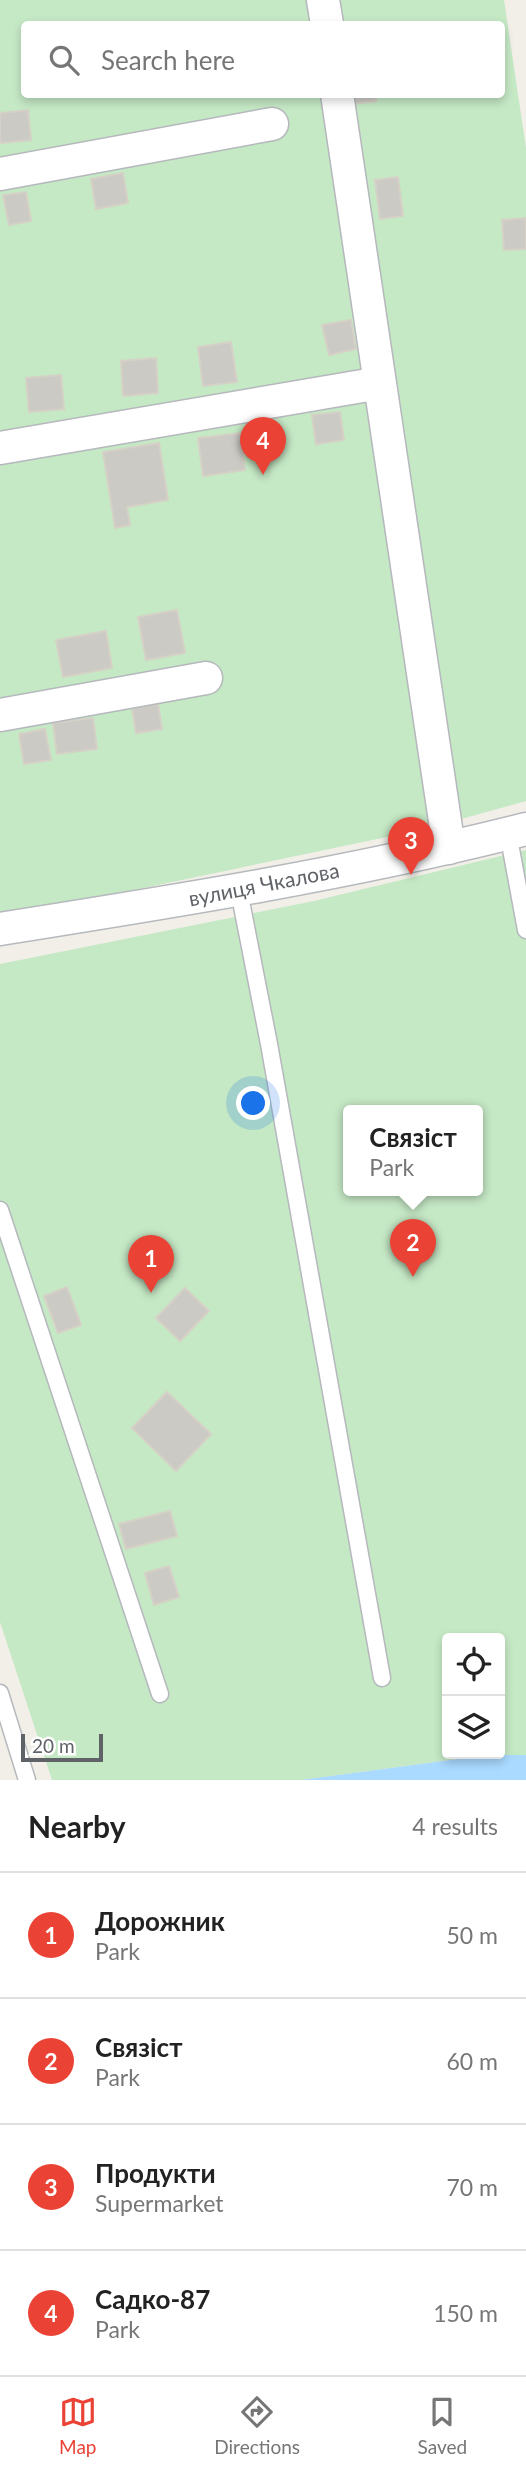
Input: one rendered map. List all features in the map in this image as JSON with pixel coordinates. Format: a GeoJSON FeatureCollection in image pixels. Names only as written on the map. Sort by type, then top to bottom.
{"type":"FeatureCollection","features":[{"type":"Feature","properties":{"kind":"street"},"geometry":{"type":"LineString","coordinates":[[323,0],[326,21]]}},
{"type":"Feature","properties":{"kind":"street"},"geometry":{"type":"LineString","coordinates":[[338,98],[449,848]]}},
{"type":"Feature","properties":{"kind":"street"},"geometry":{"type":"LineString","coordinates":[[0,174],[272,124]]}},
{"type":"Feature","properties":{"kind":"street"},"geometry":{"type":"LineString","coordinates":[[0,448],[380,383]]}},
{"type":"Feature","properties":{"kind":"street"},"geometry":{"type":"LineString","coordinates":[[0,715],[206,678]]}},
{"type":"Feature","properties":{"kind":"street","name":"вулиця Чкалова"},"geometry":{"type":"LineString","coordinates":[[0,929],[239,891],[449,848],[517,831]]}},
{"type":"Feature","properties":{"kind":"lane"},"geometry":{"type":"LineString","coordinates":[[517,831],[526,930]]}},
{"type":"Feature","properties":{"kind":"lane"},"geometry":{"type":"LineString","coordinates":[[239,891],[269,1044],[382,1678]]}},
{"type":"Feature","properties":{"kind":"lane"},"geometry":{"type":"LineString","coordinates":[[0,1210],[160,1694]]}},
{"type":"Feature","properties":{"kind":"lane"},"geometry":{"type":"LineString","coordinates":[[0,1693],[27,1780]]}},
{"type":"Feature","properties":{"kind":"green space"},"geometry":{"type":"Polygon","coordinates":[[[0,0],[504,0],[526,148],[526,801],[425,829],[0,918],[0,0]]]}},
{"type":"Feature","properties":{"kind":"green space"},"geometry":{"type":"Polygon","coordinates":[[[526,850],[526,1755],[505,1755],[505,1633],[442,1633],[442,1759],[458,1759],[301,1780],[52,1780],[0,1622],[0,964],[314,901],[526,850]]]}},
{"type":"Feature","properties":{"kind":"water"},"geometry":{"type":"Polygon","coordinates":[[[505,1755],[526,1755],[526,1780],[301,1780],[458,1759],[505,1759],[505,1755]]]}},
{"type":"Feature","properties":{"kind":"building"},"geometry":{"type":"Polygon","coordinates":[[[351,98],[376,98],[376,101],[352,104],[351,98]]]}},
{"type":"Feature","properties":{"kind":"building"},"geometry":{"type":"Polygon","coordinates":[[[28,110],[31,140],[0,143],[0,113],[28,110]]]}},
{"type":"Feature","properties":{"kind":"building"},"geometry":{"type":"Polygon","coordinates":[[[123,173],[128,203],[96,209],[91,179],[123,173]]]}},
{"type":"Feature","properties":{"kind":"building"},"geometry":{"type":"Polygon","coordinates":[[[398,177],[403,216],[380,219],[375,180],[398,177]]]}},
{"type":"Feature","properties":{"kind":"building"},"geometry":{"type":"Polygon","coordinates":[[[26,192],[31,221],[9,225],[3,195],[26,192]]]}},
{"type":"Feature","properties":{"kind":"building"},"geometry":{"type":"Polygon","coordinates":[[[526,218],[526,249],[504,250],[502,220],[526,218]]]}},
{"type":"Feature","properties":{"kind":"building"},"geometry":{"type":"Polygon","coordinates":[[[351,320],[356,349],[329,355],[322,325],[351,320]]]}},
{"type":"Feature","properties":{"kind":"building"},"geometry":{"type":"Polygon","coordinates":[[[231,342],[237,382],[203,386],[198,347],[231,342]]]}},
{"type":"Feature","properties":{"kind":"building"},"geometry":{"type":"Polygon","coordinates":[[[156,358],[158,393],[123,396],[121,361],[156,358]]]}},
{"type":"Feature","properties":{"kind":"building"},"geometry":{"type":"Polygon","coordinates":[[[61,375],[64,409],[29,412],[26,378],[61,375]]]}},
{"type":"Feature","properties":{"kind":"building"},"geometry":{"type":"Polygon","coordinates":[[[340,412],[344,440],[316,444],[312,415],[340,412]]]}},
{"type":"Feature","properties":{"kind":"building"},"geometry":{"type":"Polygon","coordinates":[[[240,433],[245,470],[203,476],[198,438],[240,433]]]}},
{"type":"Feature","properties":{"kind":"building"},"geometry":{"type":"Polygon","coordinates":[[[159,443],[168,500],[127,507],[130,525],[115,528],[103,452],[159,443]]]}},
{"type":"Feature","properties":{"kind":"building"},"geometry":{"type":"Polygon","coordinates":[[[177,610],[185,653],[146,660],[138,617],[177,610]]]}},
{"type":"Feature","properties":{"kind":"building"},"geometry":{"type":"Polygon","coordinates":[[[106,631],[112,668],[63,677],[56,640],[106,631]]]}},
{"type":"Feature","properties":{"kind":"building"},"geometry":{"type":"Polygon","coordinates":[[[158,704],[162,729],[136,733],[132,708],[158,704]]]}},
{"type":"Feature","properties":{"kind":"building"},"geometry":{"type":"Polygon","coordinates":[[[93,718],[97,749],[57,754],[53,723],[93,718]]]}},
{"type":"Feature","properties":{"kind":"building"},"geometry":{"type":"Polygon","coordinates":[[[45,729],[51,760],[24,764],[19,734],[45,729]]]}},
{"type":"Feature","properties":{"kind":"building"},"geometry":{"type":"Polygon","coordinates":[[[67,1287],[81,1325],[58,1333],[44,1296],[67,1287]]]}},
{"type":"Feature","properties":{"kind":"building"},"geometry":{"type":"Polygon","coordinates":[[[185,1288],[209,1311],[180,1341],[156,1318],[185,1288]]]}},
{"type":"Feature","properties":{"kind":"building"},"geometry":{"type":"Polygon","coordinates":[[[167,1392],[211,1434],[176,1471],[132,1428],[167,1392]]]}},
{"type":"Feature","properties":{"kind":"building"},"geometry":{"type":"Polygon","coordinates":[[[170,1511],[177,1536],[126,1549],[119,1524],[170,1511]]]}},
{"type":"Feature","properties":{"kind":"building"},"geometry":{"type":"Polygon","coordinates":[[[169,1566],[179,1597],[154,1605],[145,1573],[169,1566]]]}},
{"type":"Feature","properties":{"kind":"place","name":"Садко-87"},"geometry":{"type":"Point","coordinates":[263,475]}},
{"type":"Feature","properties":{"kind":"place","name":"Продукти"},"geometry":{"type":"Point","coordinates":[411,875]}},
{"type":"Feature","properties":{"kind":"place","name":"Связіст"},"geometry":{"type":"Point","coordinates":[413,1277]}},
{"type":"Feature","properties":{"kind":"place","name":"Дорожник"},"geometry":{"type":"Point","coordinates":[151,1293]}}]}
